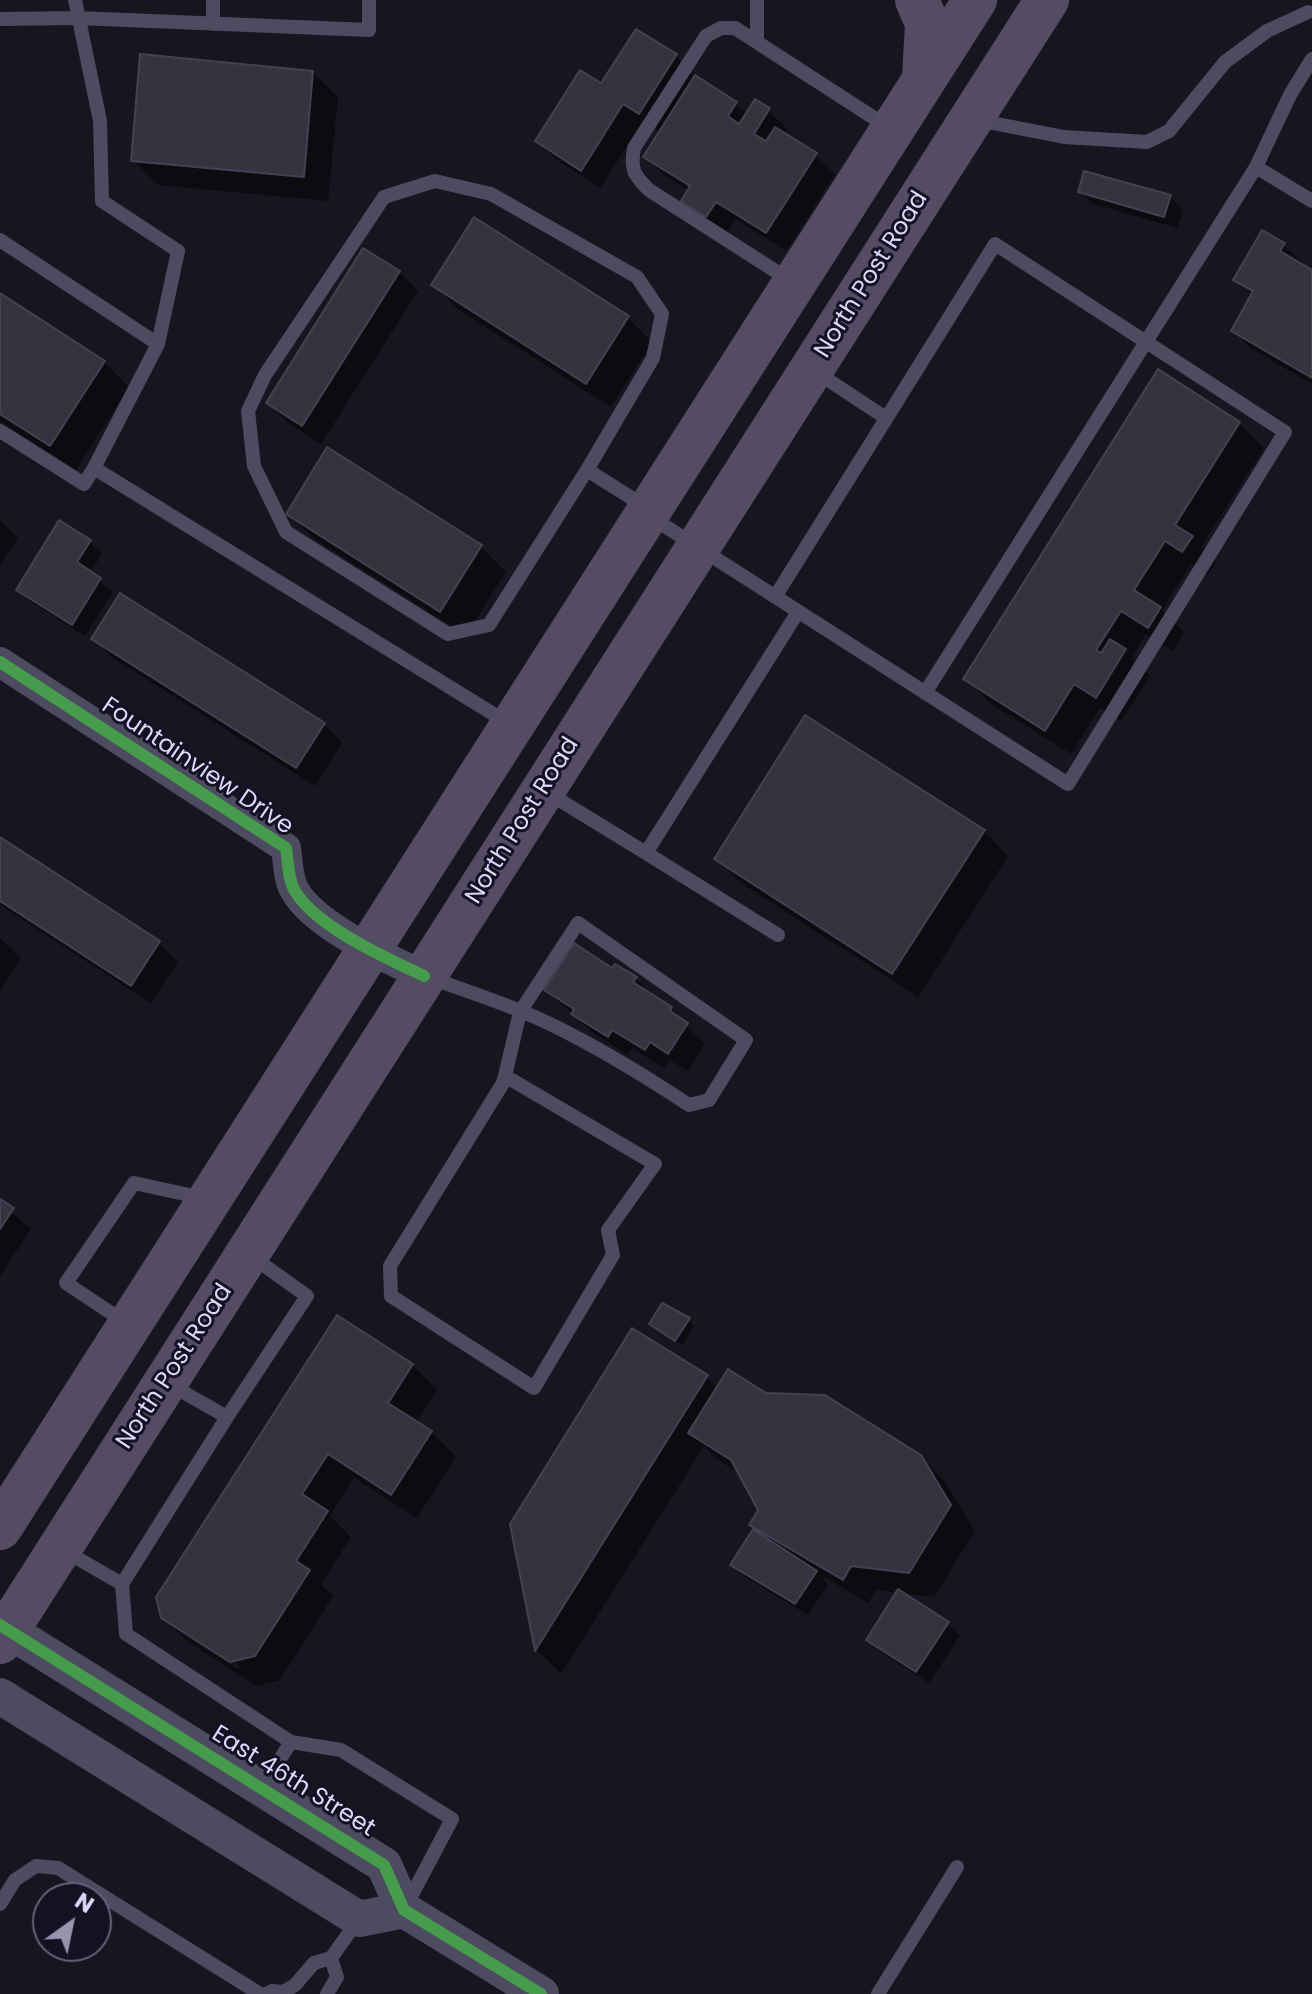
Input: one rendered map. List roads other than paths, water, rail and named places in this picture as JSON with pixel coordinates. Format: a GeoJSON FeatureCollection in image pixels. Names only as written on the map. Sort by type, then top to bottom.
{"type":"FeatureCollection","features":[{"type":"Feature","properties":{"kind":"main road"},"geometry":{"type":"LineString","coordinates":[[917,0],[927,23],[924,78]]}},
{"type":"Feature","properties":{"kind":"main road"},"geometry":{"type":"LineString","coordinates":[[0,1528],[975,0]]}},
{"type":"Feature","properties":{"kind":"main road","name":"North Post Road"},"geometry":{"type":"LineString","coordinates":[[3,1633],[167,1383],[1047,0]]}},
{"type":"Feature","properties":{"kind":"street","name":"Fountainview Drive"},"geometry":{"type":"LineString","coordinates":[[0,662],[286,848],[294,890],[316,915],[369,950],[424,976]]}},
{"type":"Feature","properties":{"kind":"street","name":"East 46th Street"},"geometry":{"type":"LineString","coordinates":[[3,1633],[384,1865],[404,1910]]}},
{"type":"Feature","properties":{"kind":"street"},"geometry":{"type":"LineString","coordinates":[[0,1696],[359,1919],[404,1910],[541,1994]]}},
{"type":"Feature","properties":{"kind":"lane"},"geometry":{"type":"LineString","coordinates":[[0,431],[84,484],[158,344],[178,251],[102,201],[100,121],[75,0]]}},
{"type":"Feature","properties":{"kind":"lane"},"geometry":{"type":"LineString","coordinates":[[213,0],[213,24]]}},
{"type":"Feature","properties":{"kind":"lane"},"geometry":{"type":"LineString","coordinates":[[0,19],[78,18],[369,30],[369,0]]}},
{"type":"Feature","properties":{"kind":"lane"},"geometry":{"type":"LineString","coordinates":[[757,0],[757,42]]}},
{"type":"Feature","properties":{"kind":"lane"},"geometry":{"type":"LineString","coordinates":[[971,119],[1064,137],[1147,142],[1169,131],[1225,62],[1267,31],[1310,11]]}},
{"type":"Feature","properties":{"kind":"lane"},"geometry":{"type":"LineString","coordinates":[[794,283],[649,190],[634,175],[634,148],[706,36],[721,28],[735,28],[891,129]]}},
{"type":"Feature","properties":{"kind":"lane"},"geometry":{"type":"LineString","coordinates":[[925,693],[1256,167],[1290,95],[1312,59]]}},
{"type":"Feature","properties":{"kind":"lane"},"geometry":{"type":"LineString","coordinates":[[1256,167],[1312,201]]}},
{"type":"Feature","properties":{"kind":"lane"},"geometry":{"type":"LineString","coordinates":[[435,181],[491,194],[637,277],[662,314],[653,358],[587,470],[489,625],[448,634],[286,532],[254,466],[248,411],[265,375],[384,197],[435,181]]}},
{"type":"Feature","properties":{"kind":"lane"},"geometry":{"type":"LineString","coordinates":[[0,240],[158,344]]}},
{"type":"Feature","properties":{"kind":"lane"},"geometry":{"type":"LineString","coordinates":[[587,470],[630,497],[646,514],[698,548],[1068,784],[1285,432],[995,244],[775,597]]}},
{"type":"Feature","properties":{"kind":"lane"},"geometry":{"type":"LineString","coordinates":[[812,370],[886,418]]}},
{"type":"Feature","properties":{"kind":"lane"},"geometry":{"type":"LineString","coordinates":[[94,468],[512,726]]}},
{"type":"Feature","properties":{"kind":"lane"},"geometry":{"type":"LineString","coordinates":[[646,853],[798,612]]}},
{"type":"Feature","properties":{"kind":"lane"},"geometry":{"type":"LineString","coordinates":[[543,789],[778,935]]}},
{"type":"Feature","properties":{"kind":"lane"},"geometry":{"type":"LineString","coordinates":[[424,976],[520,1012],[549,1023],[689,1105],[709,1100],[746,1040],[578,923],[520,1012],[503,1083],[390,1266],[391,1296],[534,1388],[613,1255],[608,1230],[655,1164],[505,1076]]}},
{"type":"Feature","properties":{"kind":"lane"},"geometry":{"type":"LineString","coordinates":[[130,1325],[66,1283],[134,1183],[211,1199]]}},
{"type":"Feature","properties":{"kind":"lane"},"geometry":{"type":"LineString","coordinates":[[248,1254],[307,1296],[122,1584],[126,1634],[291,1742],[341,1750],[452,1819],[404,1910]]}},
{"type":"Feature","properties":{"kind":"lane"},"geometry":{"type":"LineString","coordinates":[[167,1383],[227,1417]]}},
{"type":"Feature","properties":{"kind":"lane"},"geometry":{"type":"LineString","coordinates":[[60,1548],[122,1584]]}},
{"type":"Feature","properties":{"kind":"lane"},"geometry":{"type":"LineString","coordinates":[[261,1789],[291,1742]]}},
{"type":"Feature","properties":{"kind":"lane"},"geometry":{"type":"LineString","coordinates":[[0,1904],[15,1880],[36,1866],[58,1868],[263,1994],[283,1992],[295,1985],[314,1963],[331,1958],[359,1919]]}},
{"type":"Feature","properties":{"kind":"lane"},"geometry":{"type":"LineString","coordinates":[[878,1994],[957,1867]]}},
{"type":"Feature","properties":{"kind":"lane"},"geometry":{"type":"LineString","coordinates":[[327,1994],[337,1977],[331,1958]]}}]}
